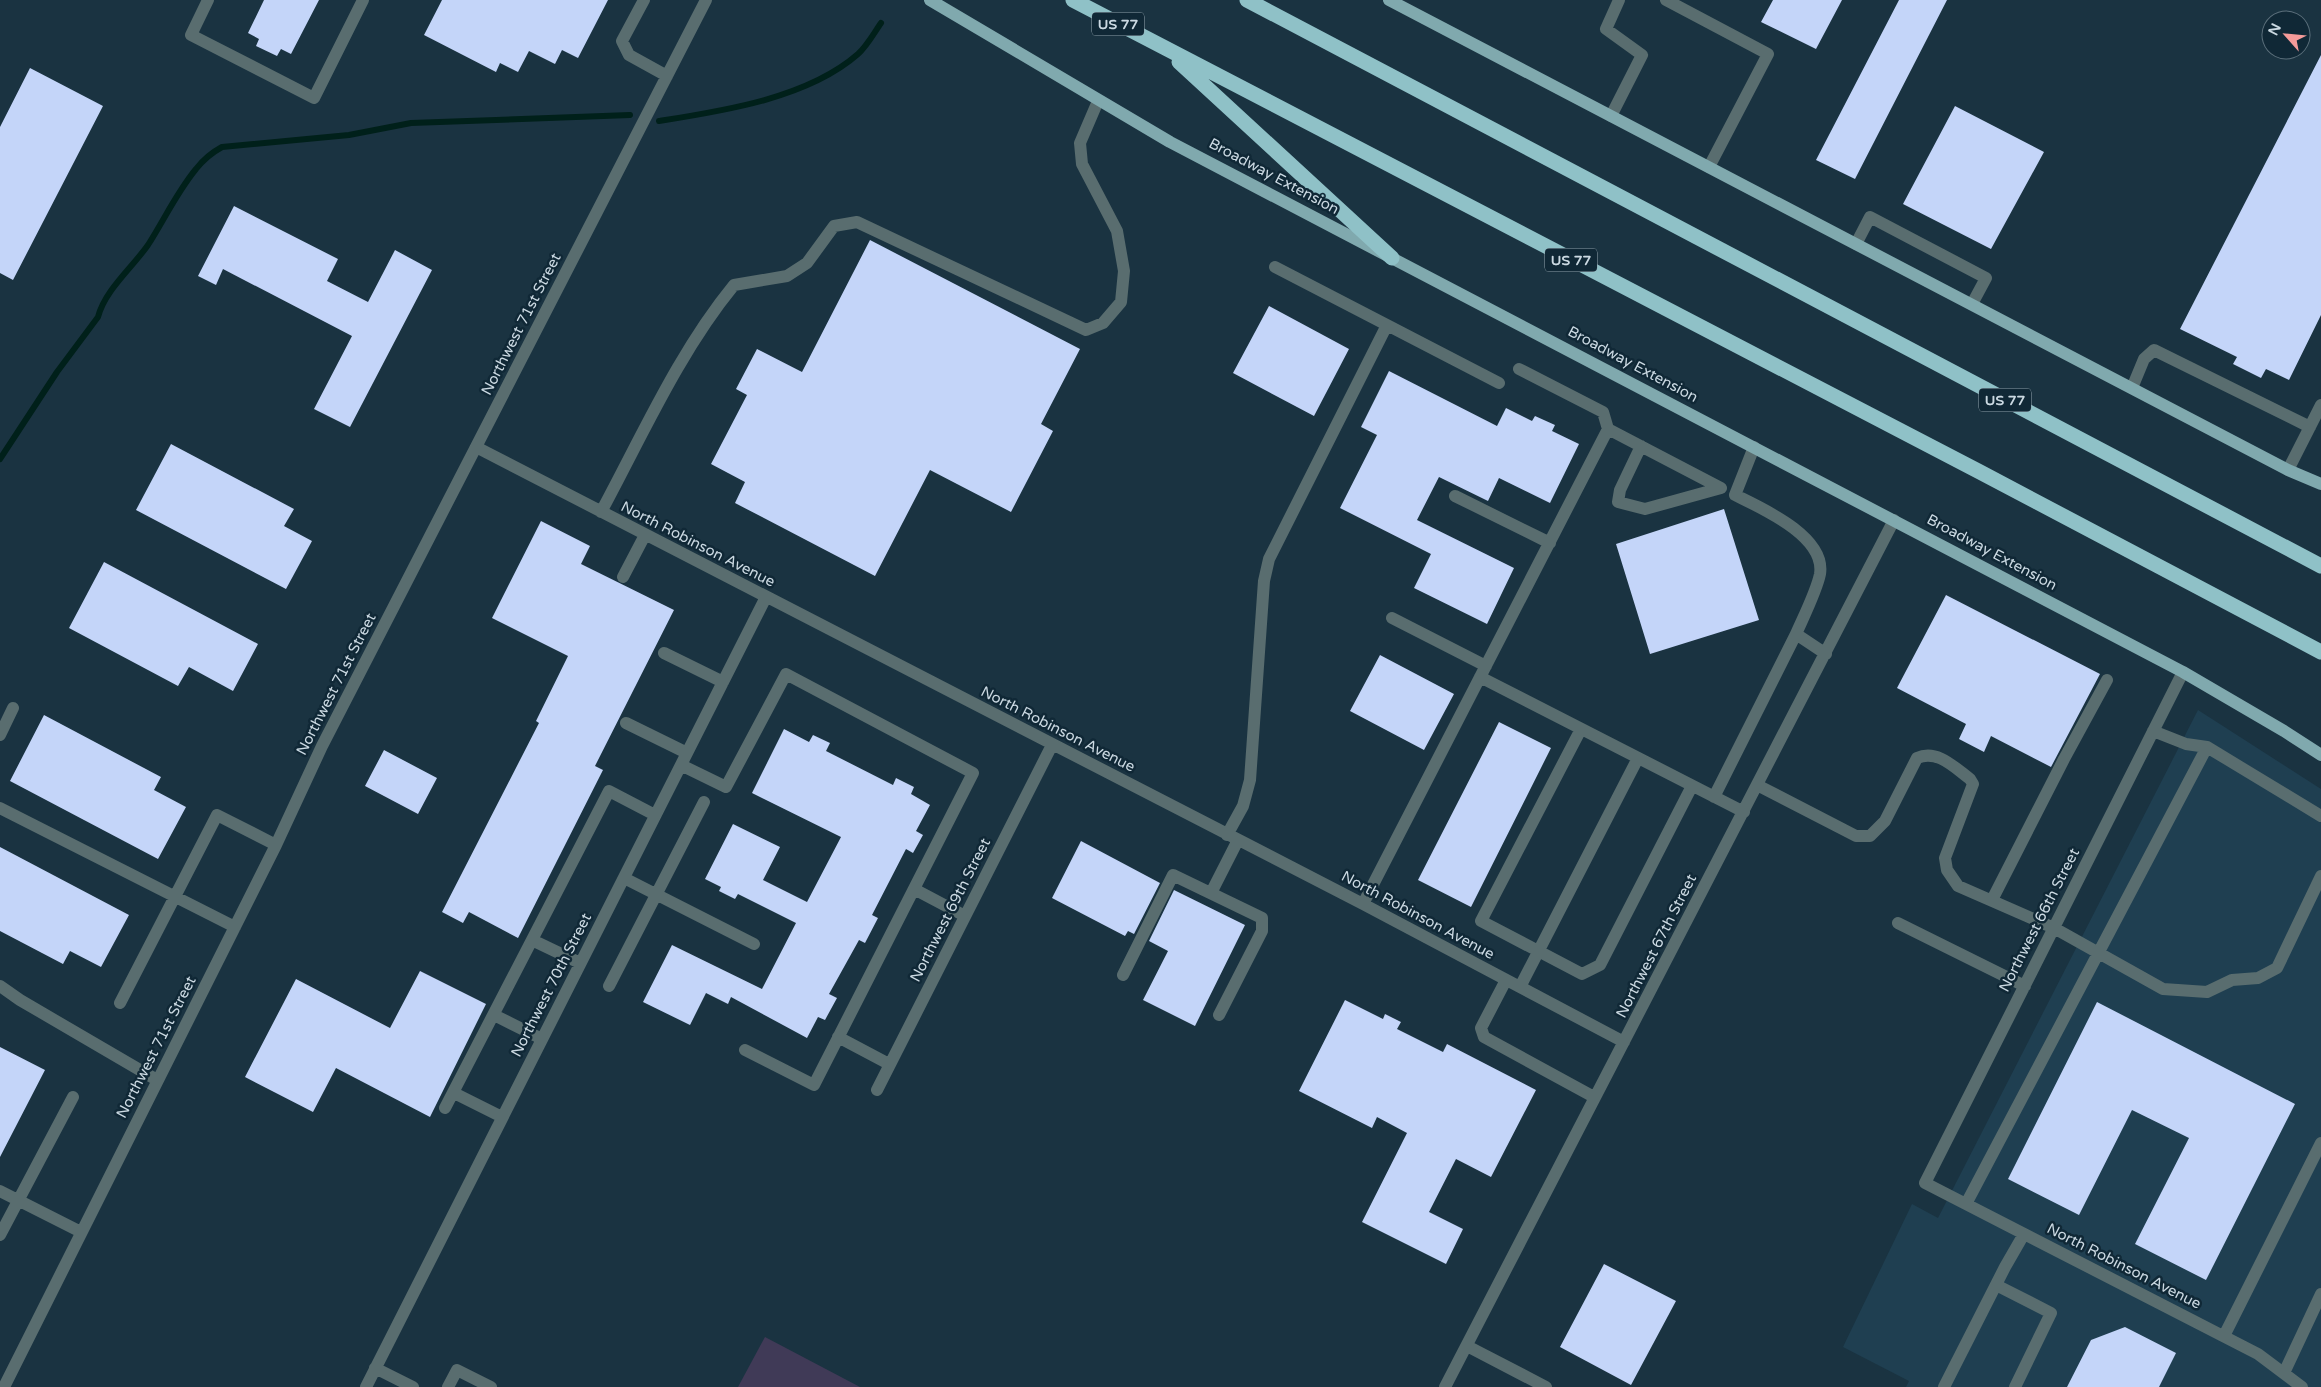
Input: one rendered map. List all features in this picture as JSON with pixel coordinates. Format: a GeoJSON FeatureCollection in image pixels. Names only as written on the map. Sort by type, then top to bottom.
{"type":"FeatureCollection","features":[{"type":"Feature","properties":{"kind":"highway","name":"US 77"},"geometry":{"type":"LineString","coordinates":[[1073,0],[1972,467],[2261,622],[2321,652]]}},
{"type":"Feature","properties":{"kind":"highway","name":"US 77"},"geometry":{"type":"LineString","coordinates":[[1247,0],[2321,566]]}},
{"type":"Feature","properties":{"kind":"highway"},"geometry":{"type":"LineString","coordinates":[[1163,48],[1392,258]]}},
{"type":"Feature","properties":{"kind":"highway"},"geometry":{"type":"LineString","coordinates":[[2261,622],[2321,660]]}},
{"type":"Feature","properties":{"kind":"main road","name":"Broadway Extension"},"geometry":{"type":"LineString","coordinates":[[930,0],[1170,142],[2183,672],[2321,755]]}},
{"type":"Feature","properties":{"kind":"main road"},"geometry":{"type":"LineString","coordinates":[[1389,0],[2288,470],[2321,484]]}},
{"type":"Feature","properties":{"kind":"street"},"geometry":{"type":"LineString","coordinates":[[208,0],[191,35],[314,98],[363,0]]}},
{"type":"Feature","properties":{"kind":"street"},"geometry":{"type":"LineString","coordinates":[[644,0],[622,41],[629,55],[667,76]]}},
{"type":"Feature","properties":{"kind":"street","name":"Northwest 71st Street"},"geometry":{"type":"LineString","coordinates":[[4,1387],[235,928],[322,746],[706,0]]}},
{"type":"Feature","properties":{"kind":"street"},"geometry":{"type":"LineString","coordinates":[[1611,116],[1642,56],[1606,29],[1619,0]]}},
{"type":"Feature","properties":{"kind":"street"},"geometry":{"type":"LineString","coordinates":[[1666,0],[1768,54],[1709,167]]}},
{"type":"Feature","properties":{"kind":"street"},"geometry":{"type":"LineString","coordinates":[[601,512],[692,344],[717,306],[734,285],[787,276],[807,263],[834,226],[857,222],[1086,330],[1103,323],[1121,302],[1124,271],[1117,231],[1082,164],[1080,143],[1098,101]]}},
{"type":"Feature","properties":{"kind":"street"},"geometry":{"type":"LineString","coordinates":[[1856,244],[1870,217],[1986,278],[1972,304]]}},
{"type":"Feature","properties":{"kind":"street"},"geometry":{"type":"LineString","coordinates":[[1275,267],[1499,383]]}},
{"type":"Feature","properties":{"kind":"street"},"geometry":{"type":"LineString","coordinates":[[1211,893],[1233,838],[1250,780],[1264,581],[1269,559],[1387,325]]}},
{"type":"Feature","properties":{"kind":"street"},"geometry":{"type":"LineString","coordinates":[[2132,388],[2144,359],[2154,350],[2310,427]]}},
{"type":"Feature","properties":{"kind":"street"},"geometry":{"type":"LineString","coordinates":[[1363,904],[1608,429],[1603,412],[1520,369]]}},
{"type":"Feature","properties":{"kind":"street"},"geometry":{"type":"LineString","coordinates":[[2288,470],[2321,405]]}},
{"type":"Feature","properties":{"kind":"street"},"geometry":{"type":"LineString","coordinates":[[1608,429],[1792,524],[1816,552],[1821,572],[1796,634],[1714,797]]}},
{"type":"Feature","properties":{"kind":"street"},"geometry":{"type":"LineString","coordinates":[[1641,446],[1620,490],[1618,502],[1645,509],[1721,488]]}},
{"type":"Feature","properties":{"kind":"street","name":"North Robinson Avenue"},"geometry":{"type":"LineString","coordinates":[[476,447],[1363,904],[1624,1042]]}},
{"type":"Feature","properties":{"kind":"street"},"geometry":{"type":"LineString","coordinates":[[1734,495],[1754,447]]}},
{"type":"Feature","properties":{"kind":"street"},"geometry":{"type":"LineString","coordinates":[[1455,496],[1550,543]]}},
{"type":"Feature","properties":{"kind":"street","name":"Northwest 67th Street"},"geometry":{"type":"LineString","coordinates":[[1445,1387],[1894,520]]}},
{"type":"Feature","properties":{"kind":"street"},"geometry":{"type":"LineString","coordinates":[[623,577],[645,535]]}},
{"type":"Feature","properties":{"kind":"street","name":"Northwest 70th Street"},"geometry":{"type":"LineString","coordinates":[[366,1387],[766,597]]}},
{"type":"Feature","properties":{"kind":"street"},"geometry":{"type":"LineString","coordinates":[[1392,618],[1581,729],[1744,812]]}},
{"type":"Feature","properties":{"kind":"street"},"geometry":{"type":"LineString","coordinates":[[1796,634],[1826,654]]}},
{"type":"Feature","properties":{"kind":"street"},"geometry":{"type":"LineString","coordinates":[[664,653],[723,682]]}},
{"type":"Feature","properties":{"kind":"street","name":"Northwest 66th Street"},"geometry":{"type":"LineString","coordinates":[[1925,1183],[2183,672]]}},
{"type":"Feature","properties":{"kind":"street"},"geometry":{"type":"LineString","coordinates":[[626,723],[726,787],[786,674],[973,773],[814,1085],[745,1050]]}},
{"type":"Feature","properties":{"kind":"street"},"geometry":{"type":"LineString","coordinates":[[1992,900],[2064,759],[2107,680]]}},
{"type":"Feature","properties":{"kind":"street"},"geometry":{"type":"LineString","coordinates":[[0,735],[14,708]]}},
{"type":"Feature","properties":{"kind":"street"},"geometry":{"type":"LineString","coordinates":[[1581,729],[1481,921],[1582,974],[1600,965],[1692,786]]}},
{"type":"Feature","properties":{"kind":"street"},"geometry":{"type":"LineString","coordinates":[[2153,731],[2186,744],[2208,747],[2321,816]]}},
{"type":"Feature","properties":{"kind":"street","name":"Northwest 69th Street"},"geometry":{"type":"LineString","coordinates":[[877,1090],[1052,744]]}},
{"type":"Feature","properties":{"kind":"street"},"geometry":{"type":"LineString","coordinates":[[1966,1204],[2208,747]]}},
{"type":"Feature","properties":{"kind":"street"},"geometry":{"type":"LineString","coordinates":[[1758,785],[1856,836],[1870,836],[1885,822],[1917,758],[1926,754],[1939,757],[1970,779],[1973,784],[1945,858],[1947,870],[1958,886],[2054,928],[2164,988],[2207,992],[2232,980],[2258,978],[2278,968],[2321,876]]}},
{"type":"Feature","properties":{"kind":"street"},"geometry":{"type":"LineString","coordinates":[[1520,987],[1638,758]]}},
{"type":"Feature","properties":{"kind":"street"},"geometry":{"type":"LineString","coordinates":[[445,1108],[609,791],[655,815]]}},
{"type":"Feature","properties":{"kind":"street"},"geometry":{"type":"LineString","coordinates":[[609,986],[704,802]]}},
{"type":"Feature","properties":{"kind":"street"},"geometry":{"type":"LineString","coordinates":[[0,808],[235,928]]}},
{"type":"Feature","properties":{"kind":"street"},"geometry":{"type":"LineString","coordinates":[[120,1003],[217,815],[276,845]]}},
{"type":"Feature","properties":{"kind":"street"},"geometry":{"type":"LineString","coordinates":[[1123,975],[1173,875],[1262,918],[1262,931],[1219,1015]]}},
{"type":"Feature","properties":{"kind":"street"},"geometry":{"type":"LineString","coordinates":[[624,878],[754,944]]}},
{"type":"Feature","properties":{"kind":"street"},"geometry":{"type":"LineString","coordinates":[[914,889],[965,916]]}},
{"type":"Feature","properties":{"kind":"street"},"geometry":{"type":"LineString","coordinates":[[1898,923],[2025,986]]}},
{"type":"Feature","properties":{"kind":"street"},"geometry":{"type":"LineString","coordinates":[[532,940],[580,963]]}},
{"type":"Feature","properties":{"kind":"street"},"geometry":{"type":"LineString","coordinates":[[1506,980],[1481,1028],[1484,1037],[1594,1097]]}},
{"type":"Feature","properties":{"kind":"street"},"geometry":{"type":"LineString","coordinates":[[0,986],[20,1000],[157,1080]]}},
{"type":"Feature","properties":{"kind":"street"},"geometry":{"type":"LineString","coordinates":[[494,1015],[542,1039]]}},
{"type":"Feature","properties":{"kind":"street"},"geometry":{"type":"LineString","coordinates":[[838,1037],[889,1064]]}},
{"type":"Feature","properties":{"kind":"street"},"geometry":{"type":"LineString","coordinates":[[454,1093],[502,1117]]}},
{"type":"Feature","properties":{"kind":"street"},"geometry":{"type":"LineString","coordinates":[[0,1235],[73,1097]]}},
{"type":"Feature","properties":{"kind":"street"},"geometry":{"type":"LineString","coordinates":[[2224,1336],[2321,1143]]}},
{"type":"Feature","properties":{"kind":"street","name":"North Robinson Avenue"},"geometry":{"type":"LineString","coordinates":[[1925,1183],[2258,1354],[2302,1387]]}},
{"type":"Feature","properties":{"kind":"street"},"geometry":{"type":"LineString","coordinates":[[0,1191],[82,1232]]}},
{"type":"Feature","properties":{"kind":"street"},"geometry":{"type":"LineString","coordinates":[[1944,1387],[2024,1234]]}},
{"type":"Feature","properties":{"kind":"street"},"geometry":{"type":"LineString","coordinates":[[1996,1285],[2051,1313],[2014,1387]]}},
{"type":"Feature","properties":{"kind":"street"},"geometry":{"type":"LineString","coordinates":[[2284,1373],[2321,1294]]}},
{"type":"Feature","properties":{"kind":"street"},"geometry":{"type":"LineString","coordinates":[[1467,1346],[1546,1387]]}},
{"type":"Feature","properties":{"kind":"street"},"geometry":{"type":"LineString","coordinates":[[375,1368],[413,1387]]}},
{"type":"Feature","properties":{"kind":"street"},"geometry":{"type":"LineString","coordinates":[[448,1387],[457,1370],[491,1387]]}},
{"type":"Feature","properties":{"kind":"shaded area"},"geometry":{"type":"Polygon","coordinates":[[[2198,710],[2321,789],[2321,1387],[1906,1387],[1909,1381],[1843,1347],[1912,1204],[1938,1218],[2198,710]]]}},
{"type":"Feature","properties":{"kind":"shaded area"},"geometry":{"type":"Polygon","coordinates":[[[765,1337],[860,1387],[738,1387],[765,1337]]]}},
{"type":"Feature","properties":{"kind":"building"},"geometry":{"type":"Polygon","coordinates":[[[264,0],[319,0],[291,54],[281,49],[277,56],[256,46],[259,39],[248,33],[264,0]]]}},
{"type":"Feature","properties":{"kind":"building"},"geometry":{"type":"Polygon","coordinates":[[[442,0],[608,0],[578,58],[562,50],[555,64],[529,51],[518,72],[500,63],[496,72],[424,35],[442,0]]]}},
{"type":"Feature","properties":{"kind":"building"},"geometry":{"type":"Polygon","coordinates":[[[1773,0],[1842,0],[1816,49],[1761,22],[1773,0]]]}},
{"type":"Feature","properties":{"kind":"building"},"geometry":{"type":"Polygon","coordinates":[[[1899,0],[1947,0],[1855,179],[1816,160],[1899,0]]]}},
{"type":"Feature","properties":{"kind":"building"},"geometry":{"type":"Polygon","coordinates":[[[2321,55],[2321,315],[2289,380],[2266,369],[2261,378],[2233,364],[2237,357],[2180,329],[2321,55]]]}},
{"type":"Feature","properties":{"kind":"building"},"geometry":{"type":"Polygon","coordinates":[[[30,68],[103,106],[13,280],[0,273],[0,127],[30,68]]]}},
{"type":"Feature","properties":{"kind":"building"},"geometry":{"type":"Polygon","coordinates":[[[1955,106],[2044,152],[1991,249],[1903,204],[1955,106]]]}},
{"type":"Feature","properties":{"kind":"building"},"geometry":{"type":"Polygon","coordinates":[[[234,206],[338,259],[327,281],[368,302],[395,250],[432,270],[350,427],[314,409],[352,336],[223,269],[216,285],[198,276],[234,206]]]}},
{"type":"Feature","properties":{"kind":"building"},"geometry":{"type":"Polygon","coordinates":[[[870,240],[1080,349],[1041,424],[1053,431],[1011,512],[930,470],[875,576],[735,503],[745,482],[711,464],[747,395],[736,389],[757,349],[802,372],[870,240]]]}},
{"type":"Feature","properties":{"kind":"building"},"geometry":{"type":"Polygon","coordinates":[[[1269,306],[1349,349],[1314,416],[1233,373],[1269,306]]]}},
{"type":"Feature","properties":{"kind":"building"},"geometry":{"type":"Polygon","coordinates":[[[1389,371],[1497,426],[1506,408],[1532,421],[1535,416],[1555,425],[1552,431],[1579,444],[1550,503],[1499,478],[1488,501],[1439,477],[1417,520],[1514,568],[1487,624],[1414,588],[1431,554],[1340,508],[1377,435],[1361,427],[1389,371]]]}},
{"type":"Feature","properties":{"kind":"building"},"geometry":{"type":"Polygon","coordinates":[[[171,444],[294,509],[284,526],[312,541],[286,589],[136,510],[171,444]]]}},
{"type":"Feature","properties":{"kind":"building"},"geometry":{"type":"Polygon","coordinates":[[[1724,509],[1759,620],[1650,654],[1616,544],[1724,509]]]}},
{"type":"Feature","properties":{"kind":"building"},"geometry":{"type":"Polygon","coordinates":[[[541,521],[590,546],[581,564],[674,610],[595,766],[603,770],[518,938],[469,912],[463,923],[442,912],[539,723],[536,721],[568,656],[492,618],[541,521]]]}},
{"type":"Feature","properties":{"kind":"building"},"geometry":{"type":"Polygon","coordinates":[[[104,562],[258,644],[233,691],[189,667],[178,686],[69,628],[104,562]]]}},
{"type":"Feature","properties":{"kind":"building"},"geometry":{"type":"Polygon","coordinates":[[[1946,595],[2100,674],[2051,767],[1991,736],[1984,752],[1959,739],[1966,724],[1897,688],[1946,595]]]}},
{"type":"Feature","properties":{"kind":"building"},"geometry":{"type":"Polygon","coordinates":[[[1380,655],[1454,694],[1424,750],[1350,711],[1380,655]]]}},
{"type":"Feature","properties":{"kind":"building"},"geometry":{"type":"Polygon","coordinates":[[[44,715],[161,777],[154,790],[186,807],[158,859],[10,781],[44,715]]]}},
{"type":"Feature","properties":{"kind":"building"},"geometry":{"type":"Polygon","coordinates":[[[1499,722],[1551,748],[1471,907],[1418,880],[1499,722]]]}},
{"type":"Feature","properties":{"kind":"building"},"geometry":{"type":"Polygon","coordinates":[[[784,729],[809,742],[813,735],[830,743],[826,751],[893,785],[896,778],[914,787],[911,794],[930,805],[916,831],[923,835],[913,853],[906,849],[872,915],[878,918],[865,943],[859,940],[829,994],[837,998],[825,1020],[818,1017],[807,1038],[731,997],[728,1004],[706,993],[690,1025],[643,1002],[672,945],[762,989],[796,923],[738,894],[735,899],[719,891],[721,887],[705,879],[733,824],[780,847],[763,880],[807,902],[841,837],[752,793],[784,729]]]}},
{"type":"Feature","properties":{"kind":"building"},"geometry":{"type":"Polygon","coordinates":[[[384,750],[437,778],[418,814],[365,786],[384,750]]]}},
{"type":"Feature","properties":{"kind":"building"},"geometry":{"type":"Polygon","coordinates":[[[1081,841],[1160,883],[1134,934],[1128,931],[1125,936],[1052,898],[1081,841]]]}},
{"type":"Feature","properties":{"kind":"building"},"geometry":{"type":"Polygon","coordinates":[[[0,847],[129,915],[101,967],[70,951],[63,964],[0,931],[0,847]]]}},
{"type":"Feature","properties":{"kind":"building"},"geometry":{"type":"Polygon","coordinates":[[[1174,890],[1245,925],[1195,1026],[1143,1000],[1168,951],[1149,941],[1174,890]]]}},
{"type":"Feature","properties":{"kind":"building"},"geometry":{"type":"Polygon","coordinates":[[[420,971],[486,1004],[430,1117],[336,1068],[313,1112],[245,1077],[296,979],[390,1028],[420,971]]]}},
{"type":"Feature","properties":{"kind":"building"},"geometry":{"type":"Polygon","coordinates":[[[1345,1000],[1383,1019],[1385,1014],[1401,1022],[1397,1029],[1443,1052],[1447,1044],[1536,1090],[1491,1177],[1456,1159],[1429,1212],[1463,1229],[1446,1264],[1362,1222],[1407,1133],[1377,1117],[1372,1128],[1299,1091],[1345,1000]]]}},
{"type":"Feature","properties":{"kind":"building"},"geometry":{"type":"Polygon","coordinates":[[[2097,1002],[2295,1104],[2206,1280],[2135,1244],[2189,1138],[2132,1110],[2079,1215],[2008,1179],[2097,1002]]]}},
{"type":"Feature","properties":{"kind":"building"},"geometry":{"type":"Polygon","coordinates":[[[0,1047],[45,1070],[0,1157],[0,1047]]]}},
{"type":"Feature","properties":{"kind":"building"},"geometry":{"type":"Polygon","coordinates":[[[1604,1264],[1676,1301],[1631,1385],[1560,1347],[1604,1264]]]}},
{"type":"Feature","properties":{"kind":"building"},"geometry":{"type":"Polygon","coordinates":[[[2125,1327],[2176,1353],[2159,1387],[2067,1387],[2091,1340],[2125,1327]]]}},
{"type":"Feature","properties":{"kind":"waterway"},"geometry":{"type":"LineString","coordinates":[[659,121],[737,107],[790,92],[815,82],[838,69],[858,54],[881,23]]}},
{"type":"Feature","properties":{"kind":"waterway"},"geometry":{"type":"LineString","coordinates":[[0,459],[57,372],[98,317],[113,288],[142,254],[189,178],[204,160],[222,147],[349,135],[411,123],[630,115]]}}]}
